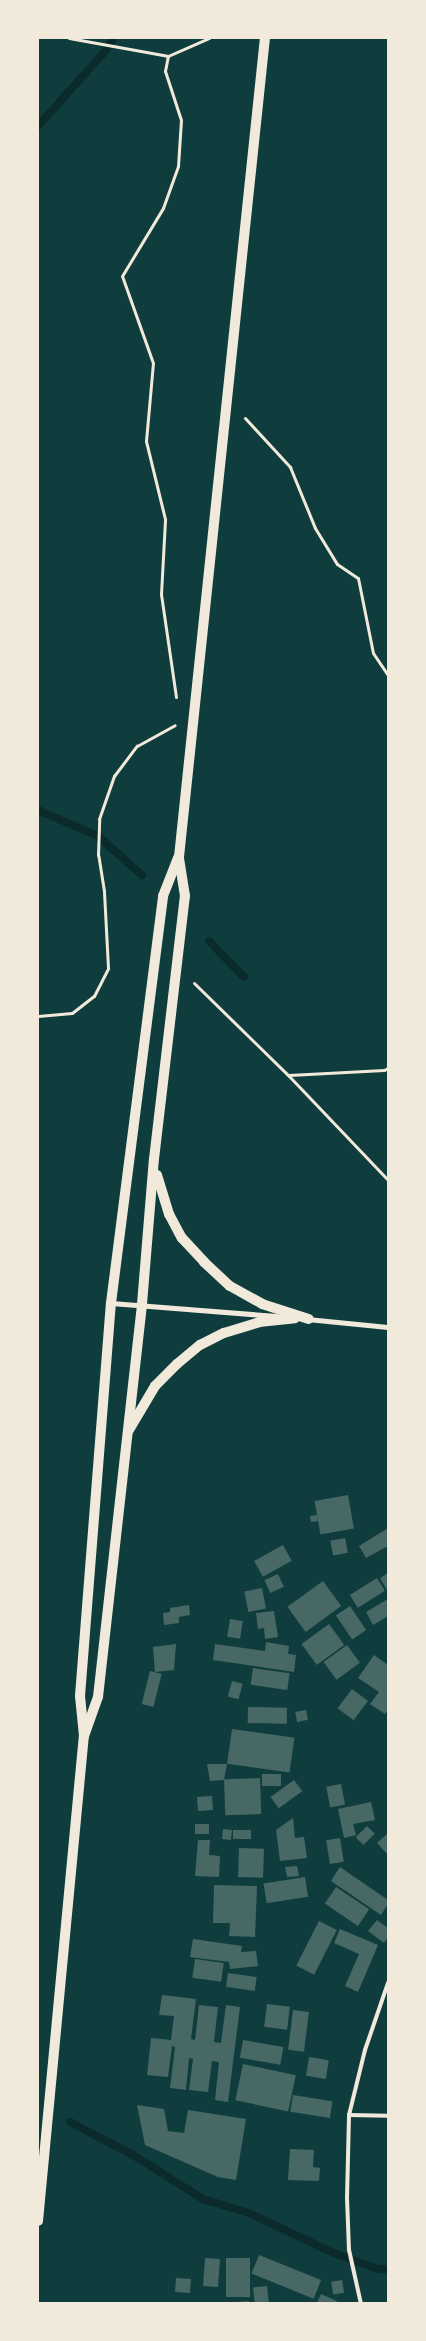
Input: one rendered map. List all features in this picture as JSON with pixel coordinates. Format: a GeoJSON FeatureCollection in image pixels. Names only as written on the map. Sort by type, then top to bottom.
{"type":"FeatureCollection","features":[{"type":"Feature","properties":{"kind":"main road"},"geometry":{"type":"LineString","coordinates":[[84,1736],[98,1697],[142,1304],[154,1159],[185,896],[179,857],[192,715],[265,38]]}},
{"type":"Feature","properties":{"kind":"main road"},"geometry":{"type":"LineString","coordinates":[[38,2222],[84,1736],[80,1696],[111,1303],[163,896],[179,857]]}},
{"type":"Feature","properties":{"kind":"main road"},"geometry":{"type":"LineString","coordinates":[[154,1159],[159,1186],[169,1214],[182,1238],[204,1262],[230,1286],[262,1304],[309,1319]]}},
{"type":"Feature","properties":{"kind":"main road"},"geometry":{"type":"LineString","coordinates":[[126,1437],[141,1407],[155,1386],[177,1364],[200,1346],[224,1333],[259,1322],[295,1318]]}},
{"type":"Feature","properties":{"kind":"street"},"geometry":{"type":"LineString","coordinates":[[111,1303],[142,1304],[388,1327]]}},
{"type":"Feature","properties":{"kind":"lane"},"geometry":{"type":"LineString","coordinates":[[361,2304],[349,2250],[347,2198],[350,2115],[365,2050],[388,1982]]}},
{"type":"Feature","properties":{"kind":"lane"},"geometry":{"type":"LineString","coordinates":[[350,2115],[388,2116]]}},
{"type":"Feature","properties":{"kind":"path"},"geometry":{"type":"LineString","coordinates":[[69,38],[168,56],[209,38]]}},
{"type":"Feature","properties":{"kind":"path"},"geometry":{"type":"LineString","coordinates":[[38,1016],[72,1013],[94,996],[108,968],[104,891],[98,855],[99,819],[114,776],[137,746],[192,715],[175,696],[162,594],[165,518],[146,441],[153,363],[122,276],[163,208],[178,166],[181,120],[165,71],[168,56]]}},
{"type":"Feature","properties":{"kind":"path"},"geometry":{"type":"LineString","coordinates":[[226,397],[290,468],[315,528],[337,564],[358,578],[373,653],[388,676]]}},
{"type":"Feature","properties":{"kind":"path"},"geometry":{"type":"LineString","coordinates":[[177,967],[288,1076],[388,1180]]}},
{"type":"Feature","properties":{"kind":"path"},"geometry":{"type":"LineString","coordinates":[[288,1076],[384,1070],[388,1068]]}},
{"type":"Feature","properties":{"kind":"building"},"geometry":{"type":"Polygon","coordinates":[[[348,1495],[354,1528],[320,1534],[315,1501],[348,1495]]]}},
{"type":"Feature","properties":{"kind":"building"},"geometry":{"type":"Polygon","coordinates":[[[317,1515],[318,1521],[311,1522],[310,1516],[317,1515]]]}},
{"type":"Feature","properties":{"kind":"building"},"geometry":{"type":"Polygon","coordinates":[[[388,1528],[388,1546],[366,1558],[359,1546],[388,1528]]]}},
{"type":"Feature","properties":{"kind":"building"},"geometry":{"type":"Polygon","coordinates":[[[345,1538],[348,1553],[333,1556],[330,1541],[345,1538]]]}},
{"type":"Feature","properties":{"kind":"building"},"geometry":{"type":"Polygon","coordinates":[[[283,1545],[292,1561],[263,1577],[254,1561],[283,1545]]]}},
{"type":"Feature","properties":{"kind":"building"},"geometry":{"type":"Polygon","coordinates":[[[388,1573],[388,1589],[387,1590],[380,1578],[388,1573]]]}},
{"type":"Feature","properties":{"kind":"building"},"geometry":{"type":"Polygon","coordinates":[[[278,1574],[284,1587],[270,1593],[264,1580],[278,1574]]]}},
{"type":"Feature","properties":{"kind":"building"},"geometry":{"type":"Polygon","coordinates":[[[377,1578],[385,1591],[358,1608],[350,1595],[377,1578]]]}},
{"type":"Feature","properties":{"kind":"building"},"geometry":{"type":"Polygon","coordinates":[[[323,1581],[341,1606],[306,1632],[287,1607],[323,1581]]]}},
{"type":"Feature","properties":{"kind":"building"},"geometry":{"type":"Polygon","coordinates":[[[262,1588],[266,1609],[248,1612],[244,1591],[262,1588]]]}},
{"type":"Feature","properties":{"kind":"building"},"geometry":{"type":"Polygon","coordinates":[[[388,1599],[388,1616],[373,1625],[366,1612],[388,1599]]]}},
{"type":"Feature","properties":{"kind":"building"},"geometry":{"type":"Polygon","coordinates":[[[189,1605],[190,1615],[179,1617],[179,1623],[164,1625],[163,1613],[170,1612],[170,1608],[189,1605]]]}},
{"type":"Feature","properties":{"kind":"building"},"geometry":{"type":"Polygon","coordinates":[[[350,1606],[366,1630],[352,1640],[336,1616],[350,1606]]]}},
{"type":"Feature","properties":{"kind":"building"},"geometry":{"type":"Polygon","coordinates":[[[274,1611],[278,1637],[265,1639],[264,1628],[258,1629],[256,1613],[274,1611]]]}},
{"type":"Feature","properties":{"kind":"building"},"geometry":{"type":"Polygon","coordinates":[[[230,1619],[243,1621],[240,1639],[227,1637],[230,1619]]]}},
{"type":"Feature","properties":{"kind":"building"},"geometry":{"type":"Polygon","coordinates":[[[329,1624],[344,1645],[317,1665],[301,1644],[329,1624]]]}},
{"type":"Feature","properties":{"kind":"building"},"geometry":{"type":"Polygon","coordinates":[[[266,1642],[289,1646],[288,1654],[296,1655],[294,1672],[213,1660],[215,1644],[265,1651],[266,1642]]]}},
{"type":"Feature","properties":{"kind":"building"},"geometry":{"type":"Polygon","coordinates":[[[176,1644],[174,1670],[155,1672],[153,1647],[176,1644]]]}},
{"type":"Feature","properties":{"kind":"building"},"geometry":{"type":"Polygon","coordinates":[[[347,1645],[360,1663],[336,1680],[324,1662],[347,1645]]]}},
{"type":"Feature","properties":{"kind":"building"},"geometry":{"type":"Polygon","coordinates":[[[374,1655],[388,1665],[388,1710],[385,1714],[370,1704],[379,1692],[358,1678],[374,1655]]]}},
{"type":"Feature","properties":{"kind":"building"},"geometry":{"type":"Polygon","coordinates":[[[253,1668],[290,1673],[287,1690],[251,1685],[253,1668]]]}},
{"type":"Feature","properties":{"kind":"building"},"geometry":{"type":"Polygon","coordinates":[[[150,1671],[162,1674],[153,1707],[142,1704],[150,1671]]]}},
{"type":"Feature","properties":{"kind":"building"},"geometry":{"type":"Polygon","coordinates":[[[232,1681],[243,1684],[238,1699],[228,1696],[232,1681]]]}},
{"type":"Feature","properties":{"kind":"building"},"geometry":{"type":"Polygon","coordinates":[[[352,1689],[368,1701],[354,1720],[338,1708],[352,1689]]]}},
{"type":"Feature","properties":{"kind":"building"},"geometry":{"type":"Polygon","coordinates":[[[248,1707],[287,1708],[287,1724],[248,1723],[248,1707]]]}},
{"type":"Feature","properties":{"kind":"building"},"geometry":{"type":"Polygon","coordinates":[[[306,1710],[308,1720],[297,1722],[295,1712],[306,1710]]]}},
{"type":"Feature","properties":{"kind":"building"},"geometry":{"type":"Polygon","coordinates":[[[232,1729],[294,1738],[290,1772],[227,1764],[232,1729]]]}},
{"type":"Feature","properties":{"kind":"building"},"geometry":{"type":"Polygon","coordinates":[[[207,1764],[227,1764],[224,1780],[210,1781],[207,1764]]]}},
{"type":"Feature","properties":{"kind":"building"},"geometry":{"type":"Polygon","coordinates":[[[262,1774],[281,1774],[281,1786],[262,1786],[262,1774]]]}},
{"type":"Feature","properties":{"kind":"building"},"geometry":{"type":"Polygon","coordinates":[[[260,1778],[261,1814],[225,1815],[224,1779],[260,1778]]]}},
{"type":"Feature","properties":{"kind":"building"},"geometry":{"type":"Polygon","coordinates":[[[294,1780],[302,1791],[279,1808],[271,1797],[294,1780]]]}},
{"type":"Feature","properties":{"kind":"building"},"geometry":{"type":"Polygon","coordinates":[[[341,1784],[345,1805],[330,1807],[326,1787],[341,1784]]]}},
{"type":"Feature","properties":{"kind":"building"},"geometry":{"type":"Polygon","coordinates":[[[212,1796],[213,1810],[198,1811],[197,1797],[212,1796]]]}},
{"type":"Feature","properties":{"kind":"building"},"geometry":{"type":"Polygon","coordinates":[[[371,1802],[375,1820],[353,1824],[356,1835],[344,1838],[338,1809],[371,1802]]]}},
{"type":"Feature","properties":{"kind":"building"},"geometry":{"type":"Polygon","coordinates":[[[293,1818],[295,1838],[304,1837],[307,1858],[280,1861],[276,1830],[293,1818]]]}},
{"type":"Feature","properties":{"kind":"building"},"geometry":{"type":"Polygon","coordinates":[[[195,1824],[209,1824],[209,1834],[195,1834],[195,1824]]]}},
{"type":"Feature","properties":{"kind":"building"},"geometry":{"type":"Polygon","coordinates":[[[367,1826],[375,1834],[363,1845],[356,1837],[367,1826]]]}},
{"type":"Feature","properties":{"kind":"building"},"geometry":{"type":"Polygon","coordinates":[[[223,1829],[232,1830],[231,1840],[222,1839],[223,1829]]]}},
{"type":"Feature","properties":{"kind":"building"},"geometry":{"type":"Polygon","coordinates":[[[233,1830],[251,1830],[251,1839],[233,1839],[233,1830]]]}},
{"type":"Feature","properties":{"kind":"building"},"geometry":{"type":"Polygon","coordinates":[[[388,1833],[388,1855],[377,1843],[388,1833]]]}},
{"type":"Feature","properties":{"kind":"building"},"geometry":{"type":"Polygon","coordinates":[[[340,1838],[344,1862],[330,1864],[326,1840],[340,1838]]]}},
{"type":"Feature","properties":{"kind":"building"},"geometry":{"type":"Polygon","coordinates":[[[198,1840],[210,1840],[209,1855],[220,1856],[219,1877],[195,1876],[198,1840]]]}},
{"type":"Feature","properties":{"kind":"building"},"geometry":{"type":"Polygon","coordinates":[[[239,1848],[264,1849],[263,1878],[238,1877],[239,1848]]]}},
{"type":"Feature","properties":{"kind":"building"},"geometry":{"type":"Polygon","coordinates":[[[297,1866],[299,1876],[287,1877],[285,1867],[297,1866]]]}},
{"type":"Feature","properties":{"kind":"building"},"geometry":{"type":"Polygon","coordinates":[[[340,1867],[388,1900],[388,1904],[381,1915],[331,1881],[340,1867]]]}},
{"type":"Feature","properties":{"kind":"building"},"geometry":{"type":"Polygon","coordinates":[[[305,1877],[308,1897],[267,1903],[264,1884],[305,1877]]]}},
{"type":"Feature","properties":{"kind":"building"},"geometry":{"type":"Polygon","coordinates":[[[214,1885],[257,1886],[255,1937],[229,1936],[230,1923],[213,1923],[214,1885]]]}},
{"type":"Feature","properties":{"kind":"building"},"geometry":{"type":"Polygon","coordinates":[[[336,1887],[369,1909],[358,1926],[325,1904],[336,1887]]]}},
{"type":"Feature","properties":{"kind":"building"},"geometry":{"type":"Polygon","coordinates":[[[377,1920],[388,1928],[388,1937],[384,1943],[368,1931],[377,1920]]]}},
{"type":"Feature","properties":{"kind":"building"},"geometry":{"type":"Polygon","coordinates":[[[319,1921],[337,1930],[314,1975],[296,1966],[319,1921]]]}},
{"type":"Feature","properties":{"kind":"building"},"geometry":{"type":"Polygon","coordinates":[[[340,1929],[378,1945],[358,1992],[345,1986],[359,1954],[334,1943],[340,1929]]]}},
{"type":"Feature","properties":{"kind":"building"},"geometry":{"type":"Polygon","coordinates":[[[193,1939],[242,1946],[241,1952],[256,1951],[258,1966],[230,1969],[229,1962],[190,1957],[193,1939]]]}},
{"type":"Feature","properties":{"kind":"building"},"geometry":{"type":"Polygon","coordinates":[[[195,1959],[224,1963],[221,1982],[192,1978],[195,1959]]]}},
{"type":"Feature","properties":{"kind":"building"},"geometry":{"type":"Polygon","coordinates":[[[228,1973],[257,1977],[255,1991],[226,1987],[228,1973]]]}},
{"type":"Feature","properties":{"kind":"building"},"geometry":{"type":"Polygon","coordinates":[[[162,1995],[196,1999],[191,2039],[195,2040],[199,2005],[218,2007],[214,2042],[221,2043],[226,2005],[240,2007],[228,2102],[215,2100],[219,2062],[212,2061],[208,2092],[189,2090],[193,2059],[189,2058],[186,2090],[170,2088],[175,2047],[172,2046],[168,2077],[147,2075],[151,2038],[171,2040],[174,2016],[159,2015],[162,1995]]]}},
{"type":"Feature","properties":{"kind":"building"},"geometry":{"type":"Polygon","coordinates":[[[267,2004],[290,2007],[287,2030],[264,2027],[267,2004]]]}},
{"type":"Feature","properties":{"kind":"building"},"geometry":{"type":"Polygon","coordinates":[[[293,2010],[309,2012],[304,2052],[288,2050],[293,2010]]]}},
{"type":"Feature","properties":{"kind":"building"},"geometry":{"type":"Polygon","coordinates":[[[243,2040],[283,2047],[280,2065],[240,2058],[243,2040]]]}},
{"type":"Feature","properties":{"kind":"building"},"geometry":{"type":"Polygon","coordinates":[[[309,2057],[329,2060],[326,2079],[306,2076],[309,2057]]]}},
{"type":"Feature","properties":{"kind":"building"},"geometry":{"type":"Polygon","coordinates":[[[243,2064],[296,2075],[288,2111],[235,2100],[243,2064]]]}},
{"type":"Feature","properties":{"kind":"building"},"geometry":{"type":"Polygon","coordinates":[[[293,2095],[333,2101],[330,2118],[290,2112],[293,2095]]]}},
{"type":"Feature","properties":{"kind":"building"},"geometry":{"type":"Polygon","coordinates":[[[137,2105],[164,2109],[168,2131],[184,2133],[188,2110],[246,2119],[236,2180],[218,2177],[145,2145],[137,2105]]]}},
{"type":"Feature","properties":{"kind":"building"},"geometry":{"type":"Polygon","coordinates":[[[290,2149],[314,2150],[313,2167],[320,2168],[319,2181],[288,2180],[290,2149]]]}},
{"type":"Feature","properties":{"kind":"building"},"geometry":{"type":"Polygon","coordinates":[[[259,2255],[321,2280],[314,2299],[252,2274],[259,2255]]]}},
{"type":"Feature","properties":{"kind":"building"},"geometry":{"type":"Polygon","coordinates":[[[205,2258],[220,2259],[218,2287],[203,2286],[205,2258]]]}},
{"type":"Feature","properties":{"kind":"building"},"geometry":{"type":"Polygon","coordinates":[[[226,2258],[250,2258],[250,2297],[226,2297],[226,2258]]]}},
{"type":"Feature","properties":{"kind":"building"},"geometry":{"type":"Polygon","coordinates":[[[176,2278],[191,2279],[190,2293],[175,2292],[176,2278]]]}},
{"type":"Feature","properties":{"kind":"building"},"geometry":{"type":"Polygon","coordinates":[[[342,2280],[344,2293],[333,2295],[331,2282],[342,2280]]]}},
{"type":"Feature","properties":{"kind":"building"},"geometry":{"type":"Polygon","coordinates":[[[267,2286],[269,2304],[255,2304],[253,2287],[267,2286]]]}},
{"type":"Feature","properties":{"kind":"building"},"geometry":{"type":"Polygon","coordinates":[[[321,2294],[337,2301],[336,2304],[317,2303],[321,2294]]]}},
{"type":"Feature","properties":{"kind":"building"},"geometry":{"type":"Polygon","coordinates":[[[249,2301],[249,2304],[235,2304],[235,2302],[249,2301]]]}},
{"type":"Feature","properties":{"kind":"waterway"},"geometry":{"type":"LineString","coordinates":[[38,126],[107,49],[113,38]]}},
{"type":"Feature","properties":{"kind":"waterway"},"geometry":{"type":"LineString","coordinates":[[38,810],[98,836],[142,875]]}},
{"type":"Feature","properties":{"kind":"waterway"},"geometry":{"type":"LineString","coordinates":[[209,941],[244,977]]}},
{"type":"Feature","properties":{"kind":"waterway"},"geometry":{"type":"LineString","coordinates":[[70,2122],[133,2155],[203,2199],[249,2213],[334,2253],[378,2269],[388,2269]]}}]}
